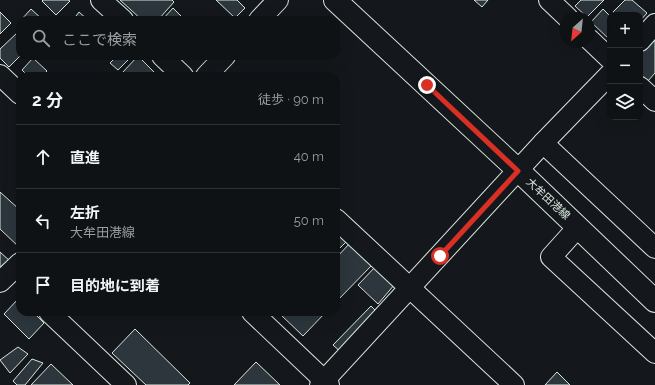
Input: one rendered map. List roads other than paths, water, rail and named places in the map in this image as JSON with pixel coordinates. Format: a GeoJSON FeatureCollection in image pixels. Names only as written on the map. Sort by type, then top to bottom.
{"type":"FeatureCollection","features":[{"type":"Feature","properties":{"kind":"main road","name":"大牟田港線"},"geometry":{"type":"LineString","coordinates":[[335,0],[655,301]]}},
{"type":"Feature","properties":{"kind":"street"},"geometry":{"type":"LineString","coordinates":[[101,0],[119,16]]}},
{"type":"Feature","properties":{"kind":"street"},"geometry":{"type":"LineString","coordinates":[[264,16],[278,0]]}},
{"type":"Feature","properties":{"kind":"street"},"geometry":{"type":"LineString","coordinates":[[549,0],[562,12]]}},
{"type":"Feature","properties":{"kind":"street"},"geometry":{"type":"LineString","coordinates":[[643,38],[655,24]]}},
{"type":"Feature","properties":{"kind":"street"},"geometry":{"type":"LineString","coordinates":[[595,45],[607,56]]}},
{"type":"Feature","properties":{"kind":"street"},"geometry":{"type":"LineString","coordinates":[[166,60],[179,72]]}},
{"type":"Feature","properties":{"kind":"street"},"geometry":{"type":"LineString","coordinates":[[210,72],[221,60]]}},
{"type":"Feature","properties":{"kind":"street"},"geometry":{"type":"LineString","coordinates":[[0,75],[16,90]]}},
{"type":"Feature","properties":{"kind":"street"},"geometry":{"type":"LineString","coordinates":[[256,316],[324,383],[543,143],[607,77]]}},
{"type":"Feature","properties":{"kind":"street"},"geometry":{"type":"LineString","coordinates":[[643,90],[655,101]]}},
{"type":"Feature","properties":{"kind":"street"},"geometry":{"type":"LineString","coordinates":[[543,143],[655,248]]}},
{"type":"Feature","properties":{"kind":"street"},"geometry":{"type":"LineString","coordinates":[[340,223],[514,385]]}},
{"type":"Feature","properties":{"kind":"street"},"geometry":{"type":"LineString","coordinates":[[578,227],[551,257],[655,353]]}},
{"type":"Feature","properties":{"kind":"street"},"geometry":{"type":"LineString","coordinates":[[53,316],[126,385]]}}]}
